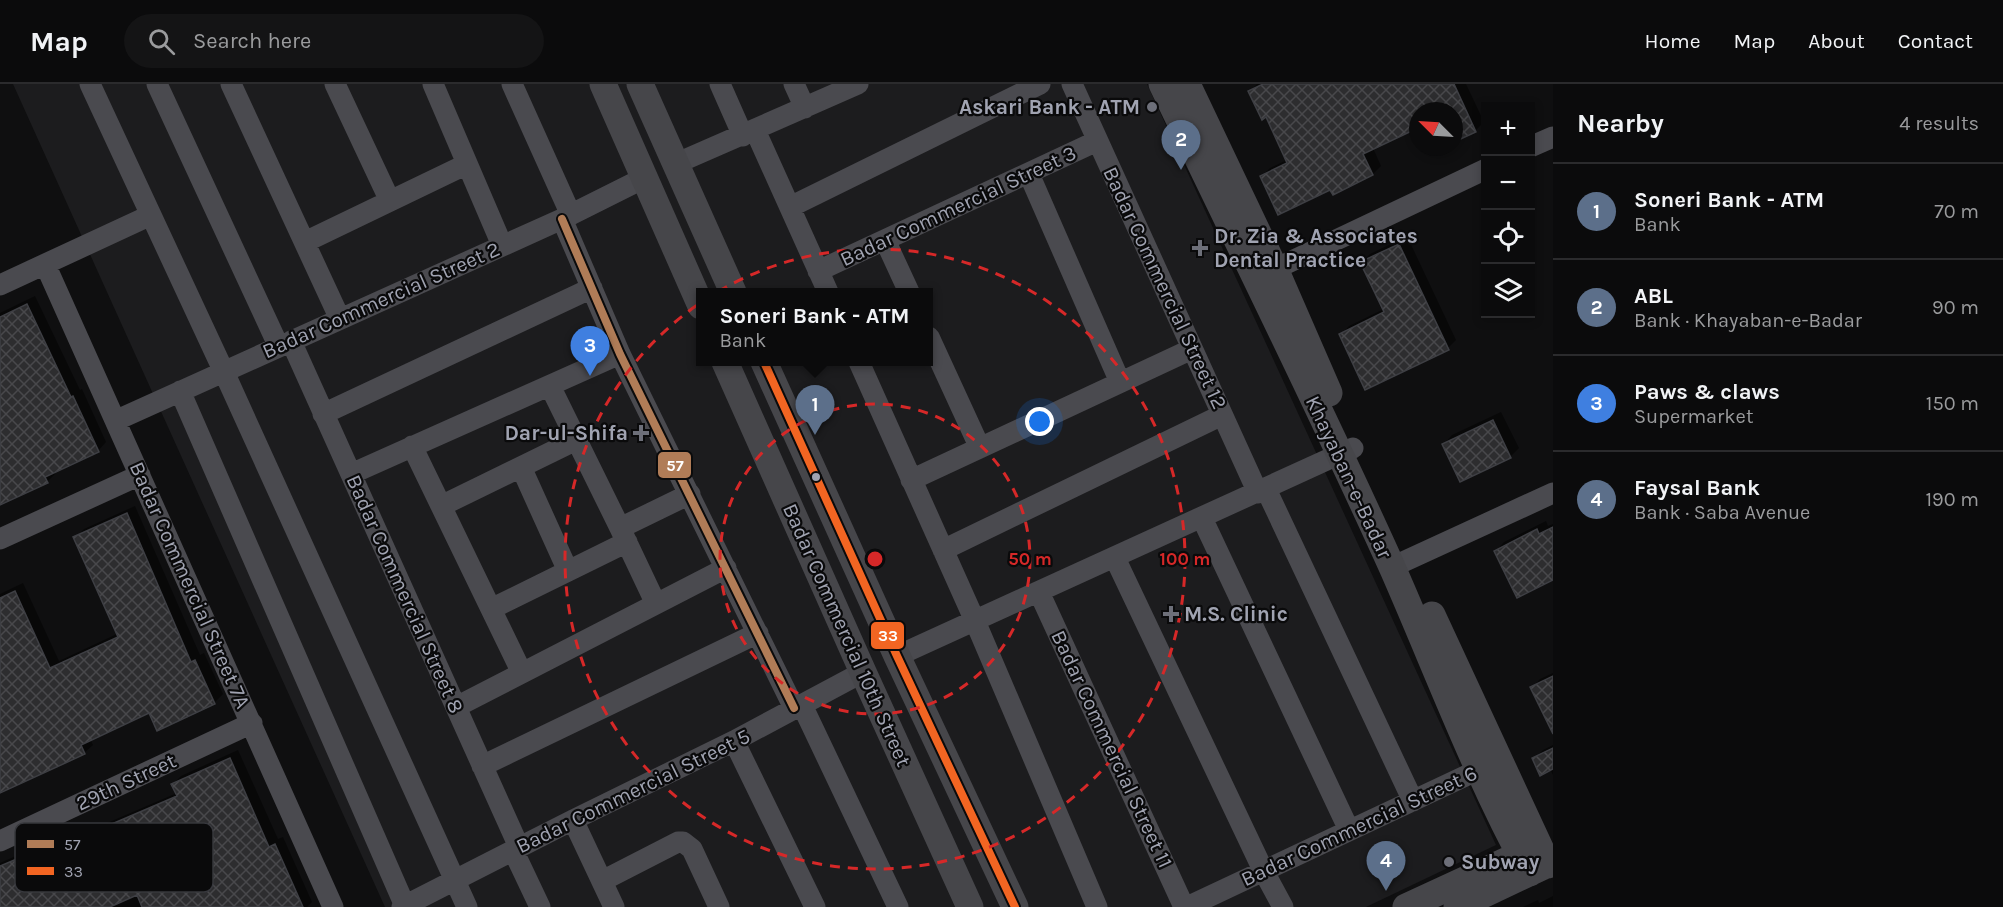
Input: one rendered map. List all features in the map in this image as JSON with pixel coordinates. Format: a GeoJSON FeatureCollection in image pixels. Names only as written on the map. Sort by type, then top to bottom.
{"type":"FeatureCollection","features":[{"type":"Feature","properties":{"kind":"main road"},"geometry":{"type":"LineString","coordinates":[[603,84],[696,295]]}},
{"type":"Feature","properties":{"kind":"main road"},"geometry":{"type":"LineString","coordinates":[[640,84],[731,288]]}},
{"type":"Feature","properties":{"kind":"main road","name":"Khayaban-e-Badar"},"geometry":{"type":"LineString","coordinates":[[1162,84],[1346,451],[1489,765],[1540,857]]}},
{"type":"Feature","properties":{"kind":"main road","name":"Khayaban-e-Badar"},"geometry":{"type":"LineString","coordinates":[[1187,84],[1275,269],[1346,451]]}},
{"type":"Feature","properties":{"kind":"main road","name":"Badar Commercial 10th Street"},"geometry":{"type":"LineString","coordinates":[[727,366],[970,907]]}},
{"type":"Feature","properties":{"kind":"main road","name":"Badar Commercial 10th Street"},"geometry":{"type":"LineString","coordinates":[[766,366],[897,656],[1015,907]]}},
{"type":"Feature","properties":{"kind":"main road"},"geometry":{"type":"LineString","coordinates":[[1406,907],[1540,857]]}},
{"type":"Feature","properties":{"kind":"main road"},"geometry":{"type":"LineString","coordinates":[[1457,907],[1540,857]]}},
{"type":"Feature","properties":{"kind":"street"},"geometry":{"type":"LineString","coordinates":[[90,84],[224,372],[467,907]]}},
{"type":"Feature","properties":{"kind":"street","name":"Badar Commercial Street 8"},"geometry":{"type":"LineString","coordinates":[[157,84],[351,474],[482,766],[540,907]]}},
{"type":"Feature","properties":{"kind":"street"},"geometry":{"type":"LineString","coordinates":[[231,84],[340,319]]}},
{"type":"Feature","properties":{"kind":"street"},"geometry":{"type":"LineString","coordinates":[[336,84],[390,201]]}},
{"type":"Feature","properties":{"kind":"street"},"geometry":{"type":"LineString","coordinates":[[433,84],[502,245]]}},
{"type":"Feature","properties":{"kind":"street"},"geometry":{"type":"LineString","coordinates":[[512,84],[620,354],[758,633],[798,707],[898,907]]}},
{"type":"Feature","properties":{"kind":"street"},"geometry":{"type":"LineString","coordinates":[[720,84],[789,207],[826,288]]}},
{"type":"Feature","properties":{"kind":"street"},"geometry":{"type":"LineString","coordinates":[[794,84],[805,108]]}},
{"type":"Feature","properties":{"kind":"street"},"geometry":{"type":"LineString","coordinates":[[675,164],[858,84]]}},
{"type":"Feature","properties":{"kind":"street"},"geometry":{"type":"LineString","coordinates":[[789,207],[1040,84]]}},
{"type":"Feature","properties":{"kind":"street","name":"Badar Commercial Street 12"},"geometry":{"type":"LineString","coordinates":[[1072,84],[1222,415],[1262,491],[1413,801]]}},
{"type":"Feature","properties":{"kind":"street"},"geometry":{"type":"LineString","coordinates":[[1535,145],[1553,137]]}},
{"type":"Feature","properties":{"kind":"street","name":"Badar Commercial Street 3"},"geometry":{"type":"LineString","coordinates":[[818,271],[1097,141]]}},
{"type":"Feature","properties":{"kind":"street"},"geometry":{"type":"LineString","coordinates":[[305,242],[467,164]]}},
{"type":"Feature","properties":{"kind":"street"},"geometry":{"type":"LineString","coordinates":[[1275,269],[1481,171]]}},
{"type":"Feature","properties":{"kind":"street"},"geometry":{"type":"LineString","coordinates":[[1029,174],[1120,382]]}},
{"type":"Feature","properties":{"kind":"street","name":"Badar Commercial Street 2"},"geometry":{"type":"LineString","coordinates":[[117,420],[566,217],[644,178]]}},
{"type":"Feature","properties":{"kind":"street"},"geometry":{"type":"LineString","coordinates":[[0,285],[151,215]]}},
{"type":"Feature","properties":{"kind":"street"},"geometry":{"type":"LineString","coordinates":[[885,240],[907,288]]}},
{"type":"Feature","properties":{"kind":"street","name":"Badar Commercial Street 7A"},"geometry":{"type":"LineString","coordinates":[[45,264],[117,420],[333,907]]}},
{"type":"Feature","properties":{"kind":"street"},"geometry":{"type":"LineString","coordinates":[[323,414],[592,288]]}},
{"type":"Feature","properties":{"kind":"street"},"geometry":{"type":"LineString","coordinates":[[933,346],[980,448]]}},
{"type":"Feature","properties":{"kind":"street"},"geometry":{"type":"LineString","coordinates":[[911,480],[1192,349]]}},
{"type":"Feature","properties":{"kind":"street"},"geometry":{"type":"LineString","coordinates":[[351,474],[620,354]]}},
{"type":"Feature","properties":{"kind":"street"},"geometry":{"type":"LineString","coordinates":[[861,366],[975,621],[1097,907]]}},
{"type":"Feature","properties":{"kind":"street"},"geometry":{"type":"LineString","coordinates":[[550,387],[656,604]]}},
{"type":"Feature","properties":{"kind":"street"},"geometry":{"type":"LineString","coordinates":[[180,392],[404,906]]}},
{"type":"Feature","properties":{"kind":"street"},"geometry":{"type":"LineString","coordinates":[[943,550],[1222,415]]}},
{"type":"Feature","properties":{"kind":"street"},"geometry":{"type":"LineString","coordinates":[[441,506],[576,440]]}},
{"type":"Feature","properties":{"kind":"street"},"geometry":{"type":"LineString","coordinates":[[412,446],[522,673]]}},
{"type":"Feature","properties":{"kind":"street"},"geometry":{"type":"LineString","coordinates":[[897,656],[1346,451]]}},
{"type":"Feature","properties":{"kind":"street"},"geometry":{"type":"LineString","coordinates":[[521,467],[568,571]]}},
{"type":"Feature","properties":{"kind":"street"},"geometry":{"type":"LineString","coordinates":[[0,539],[140,474]]}},
{"type":"Feature","properties":{"kind":"street"},"geometry":{"type":"LineString","coordinates":[[1399,564],[1553,493]]}},
{"type":"Feature","properties":{"kind":"street"},"geometry":{"type":"LineString","coordinates":[[491,609],[568,571],[690,494]]}},
{"type":"Feature","properties":{"kind":"street"},"geometry":{"type":"LineString","coordinates":[[1202,518],[1349,830]]}},
{"type":"Feature","properties":{"kind":"street"},"geometry":{"type":"LineString","coordinates":[[1114,558],[1263,870],[1283,907]]}},
{"type":"Feature","properties":{"kind":"street"},"geometry":{"type":"LineString","coordinates":[[456,707],[726,568]]}},
{"type":"Feature","properties":{"kind":"street","name":"Badar Commercial Street 11"},"geometry":{"type":"LineString","coordinates":[[1039,592],[1185,907]]}},
{"type":"Feature","properties":{"kind":"street"},"geometry":{"type":"LineString","coordinates":[[482,766],[758,633]]}},
{"type":"Feature","properties":{"kind":"street","name":"Badar Commercial Street 5"},"geometry":{"type":"LineString","coordinates":[[404,906],[735,741],[863,672]]}},
{"type":"Feature","properties":{"kind":"street","name":"29th Street"},"geometry":{"type":"LineString","coordinates":[[38,823],[252,723]]}},
{"type":"Feature","properties":{"kind":"street"},"geometry":{"type":"LineString","coordinates":[[735,741],[815,907]]}},
{"type":"Feature","properties":{"kind":"street","name":"Badar Commercial Street 6"},"geometry":{"type":"LineString","coordinates":[[1185,907],[1489,765]]}},
{"type":"Feature","properties":{"kind":"street"},"geometry":{"type":"LineString","coordinates":[[573,820],[614,907]]}},
{"type":"Feature","properties":{"kind":"street","name":"29th Street"},"geometry":{"type":"LineString","coordinates":[[0,841],[15,834]]}},
{"type":"Feature","properties":{"kind":"street"},"geometry":{"type":"LineString","coordinates":[[602,881],[678,842],[683,842],[692,849],[719,907]]}},
{"type":"Feature","properties":{"kind":"shaded area"},"geometry":{"type":"Polygon","coordinates":[[[13,84],[1147,84],[1496,845],[1366,907],[385,907],[13,84]]]}},
{"type":"Feature","properties":{"kind":"building"},"geometry":{"type":"Polygon","coordinates":[[[1263,84],[1454,84],[1462,102],[1409,102],[1409,132],[1363,154],[1373,175],[1333,195],[1330,190],[1278,215],[1260,176],[1287,163],[1266,117],[1262,120],[1248,91],[1263,84]]]}},
{"type":"Feature","properties":{"kind":"building"},"geometry":{"type":"Polygon","coordinates":[[[1463,104],[1476,132],[1463,138],[1463,104]]]}},
{"type":"Feature","properties":{"kind":"building"},"geometry":{"type":"Polygon","coordinates":[[[1399,244],[1449,350],[1365,390],[1339,334],[1384,312],[1360,262],[1399,244]]]}},
{"type":"Feature","properties":{"kind":"building"},"geometry":{"type":"Polygon","coordinates":[[[27,304],[99,452],[45,477],[48,483],[0,505],[0,317],[27,304]]]}},
{"type":"Feature","properties":{"kind":"building"},"geometry":{"type":"Polygon","coordinates":[[[1493,420],[1511,458],[1460,482],[1442,444],[1493,420]]]}},
{"type":"Feature","properties":{"kind":"building"},"geometry":{"type":"Polygon","coordinates":[[[127,513],[191,662],[195,660],[215,704],[157,731],[149,713],[81,745],[85,754],[0,793],[0,598],[15,591],[50,668],[118,637],[73,537],[127,513]]]}},
{"type":"Feature","properties":{"kind":"building"},"geometry":{"type":"Polygon","coordinates":[[[1553,527],[1553,580],[1517,598],[1494,551],[1537,529],[1539,534],[1553,527]]]}},
{"type":"Feature","properties":{"kind":"building"},"geometry":{"type":"Polygon","coordinates":[[[1553,676],[1553,734],[1530,687],[1553,676]]]}},
{"type":"Feature","properties":{"kind":"building"},"geometry":{"type":"Polygon","coordinates":[[[1553,748],[1553,769],[1540,776],[1532,758],[1553,748]]]}},
{"type":"Feature","properties":{"kind":"building"},"geometry":{"type":"Polygon","coordinates":[[[230,758],[269,847],[275,844],[303,907],[142,907],[137,895],[110,907],[0,907],[0,866],[15,860],[15,892],[213,892],[213,823],[114,823],[177,796],[171,784],[230,758]]]}},
{"type":"Feature","properties":{"kind":"transit line","name":"57"},"geometry":{"type":"LineString","coordinates":[[562,219],[620,354],[794,708]]}},
{"type":"Feature","properties":{"kind":"transit line","name":"33"},"geometry":{"type":"LineString","coordinates":[[766,366],[897,656],[1015,907]]}},
{"type":"Feature","properties":{"kind":"place","name":"Askari Bank - ATM"},"geometry":{"type":"Point","coordinates":[1152,107]}},
{"type":"Feature","properties":{"kind":"place","name":"ABL"},"geometry":{"type":"Point","coordinates":[1181,170]}},
{"type":"Feature","properties":{"kind":"place","name":"Dr. Zia & Associates Dental Practice"},"geometry":{"type":"Point","coordinates":[1200,248]}},
{"type":"Feature","properties":{"kind":"place","name":"Paws & claws"},"geometry":{"type":"Point","coordinates":[590,376]}},
{"type":"Feature","properties":{"kind":"place","name":"Dar-ul-Shifa"},"geometry":{"type":"Point","coordinates":[641,433]}},
{"type":"Feature","properties":{"kind":"place","name":"Soneri Bank - ATM"},"geometry":{"type":"Point","coordinates":[815,435]}},
{"type":"Feature","properties":{"kind":"place","name":"M.S. Clinic"},"geometry":{"type":"Point","coordinates":[1171,614]}},
{"type":"Feature","properties":{"kind":"place","name":"Subway"},"geometry":{"type":"Point","coordinates":[1449,862]}},
{"type":"Feature","properties":{"kind":"place","name":"Faysal Bank"},"geometry":{"type":"Point","coordinates":[1386,891]}}]}
